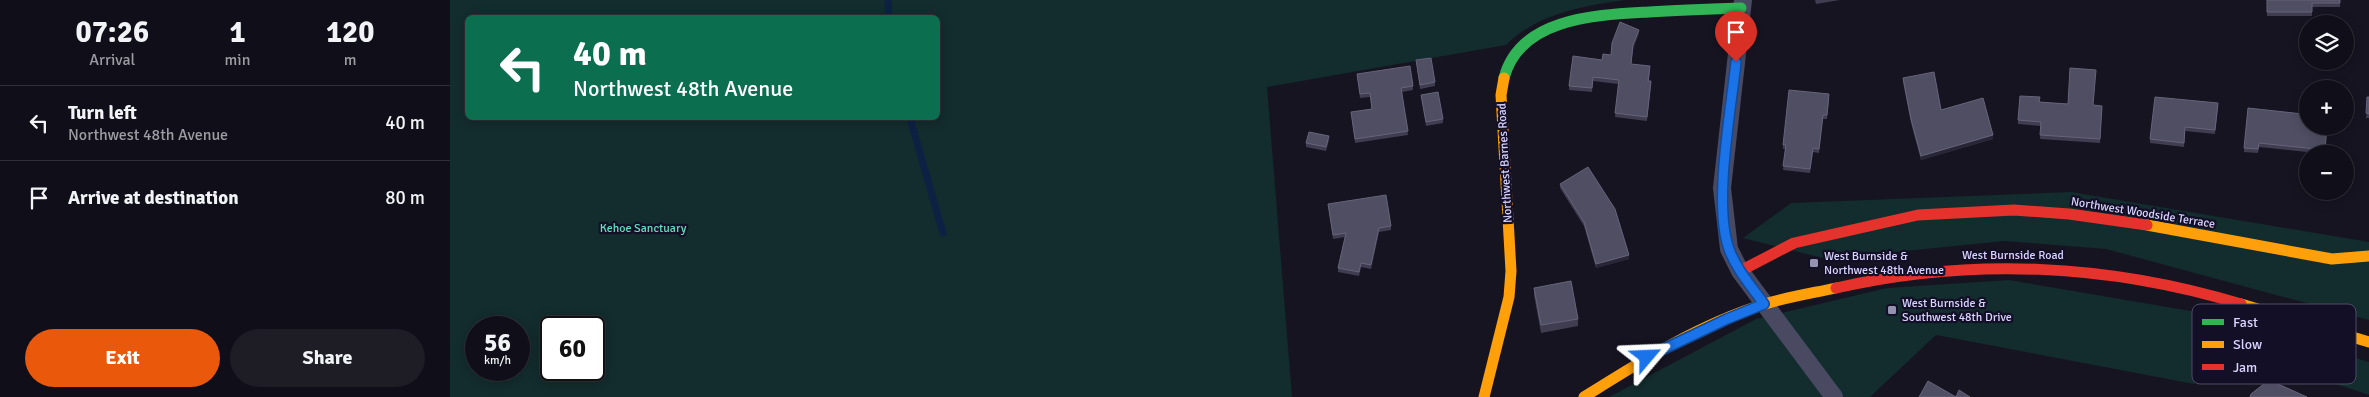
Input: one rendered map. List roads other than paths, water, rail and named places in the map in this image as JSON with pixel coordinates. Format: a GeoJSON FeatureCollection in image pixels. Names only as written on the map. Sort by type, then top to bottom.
{"type":"FeatureCollection","features":[{"type":"Feature","properties":{"kind":"street"},"geometry":{"type":"LineString","coordinates":[[1742,4],[1722,188],[1729,249],[1740,271],[1834,397]]}},
{"type":"Feature","properties":{"kind":"street","name":"Northwest Barnes Road"},"geometry":{"type":"LineString","coordinates":[[1484,397],[1509,297],[1511,271],[1501,95],[1506,72],[1516,54],[1546,30],[1567,20],[1599,14],[1742,4]]}},
{"type":"Feature","properties":{"kind":"street","name":"Northwest Woodside Terrace"},"geometry":{"type":"LineString","coordinates":[[1740,271],[1794,243],[1864,226],[1918,215],[2014,210],[2122,220],[2332,259],[2369,256]]}},
{"type":"Feature","properties":{"kind":"street","name":"West Burnside Road"},"geometry":{"type":"LineString","coordinates":[[1584,397],[1647,357],[1727,319],[1764,304],[1882,277],[1976,268],[2064,269],[2147,280],[2195,290],[2242,304]]}},
{"type":"Feature","properties":{"kind":"street","name":"West Burnside Road"},"geometry":{"type":"LineString","coordinates":[[2356,338],[2369,342]]}},
{"type":"Feature","properties":{"kind":"waterway"},"geometry":{"type":"LineString","coordinates":[[888,0],[889,15]]}},
{"type":"Feature","properties":{"kind":"waterway"},"geometry":{"type":"LineString","coordinates":[[911,120],[943,233]]}},
{"type":"Feature","properties":{"kind":"place","name":"West Burnside & Northwest 48th Avenue"},"geometry":{"type":"Point","coordinates":[1814,263]}},
{"type":"Feature","properties":{"kind":"place","name":"West Burnside & Southwest 48th Drive"},"geometry":{"type":"Point","coordinates":[1892,310]}},
{"type":"Feature","properties":{"kind":"park label","name":"Kehoe Sanctuary"},"geometry":{"type":"Point","coordinates":[643,228]}}]}
